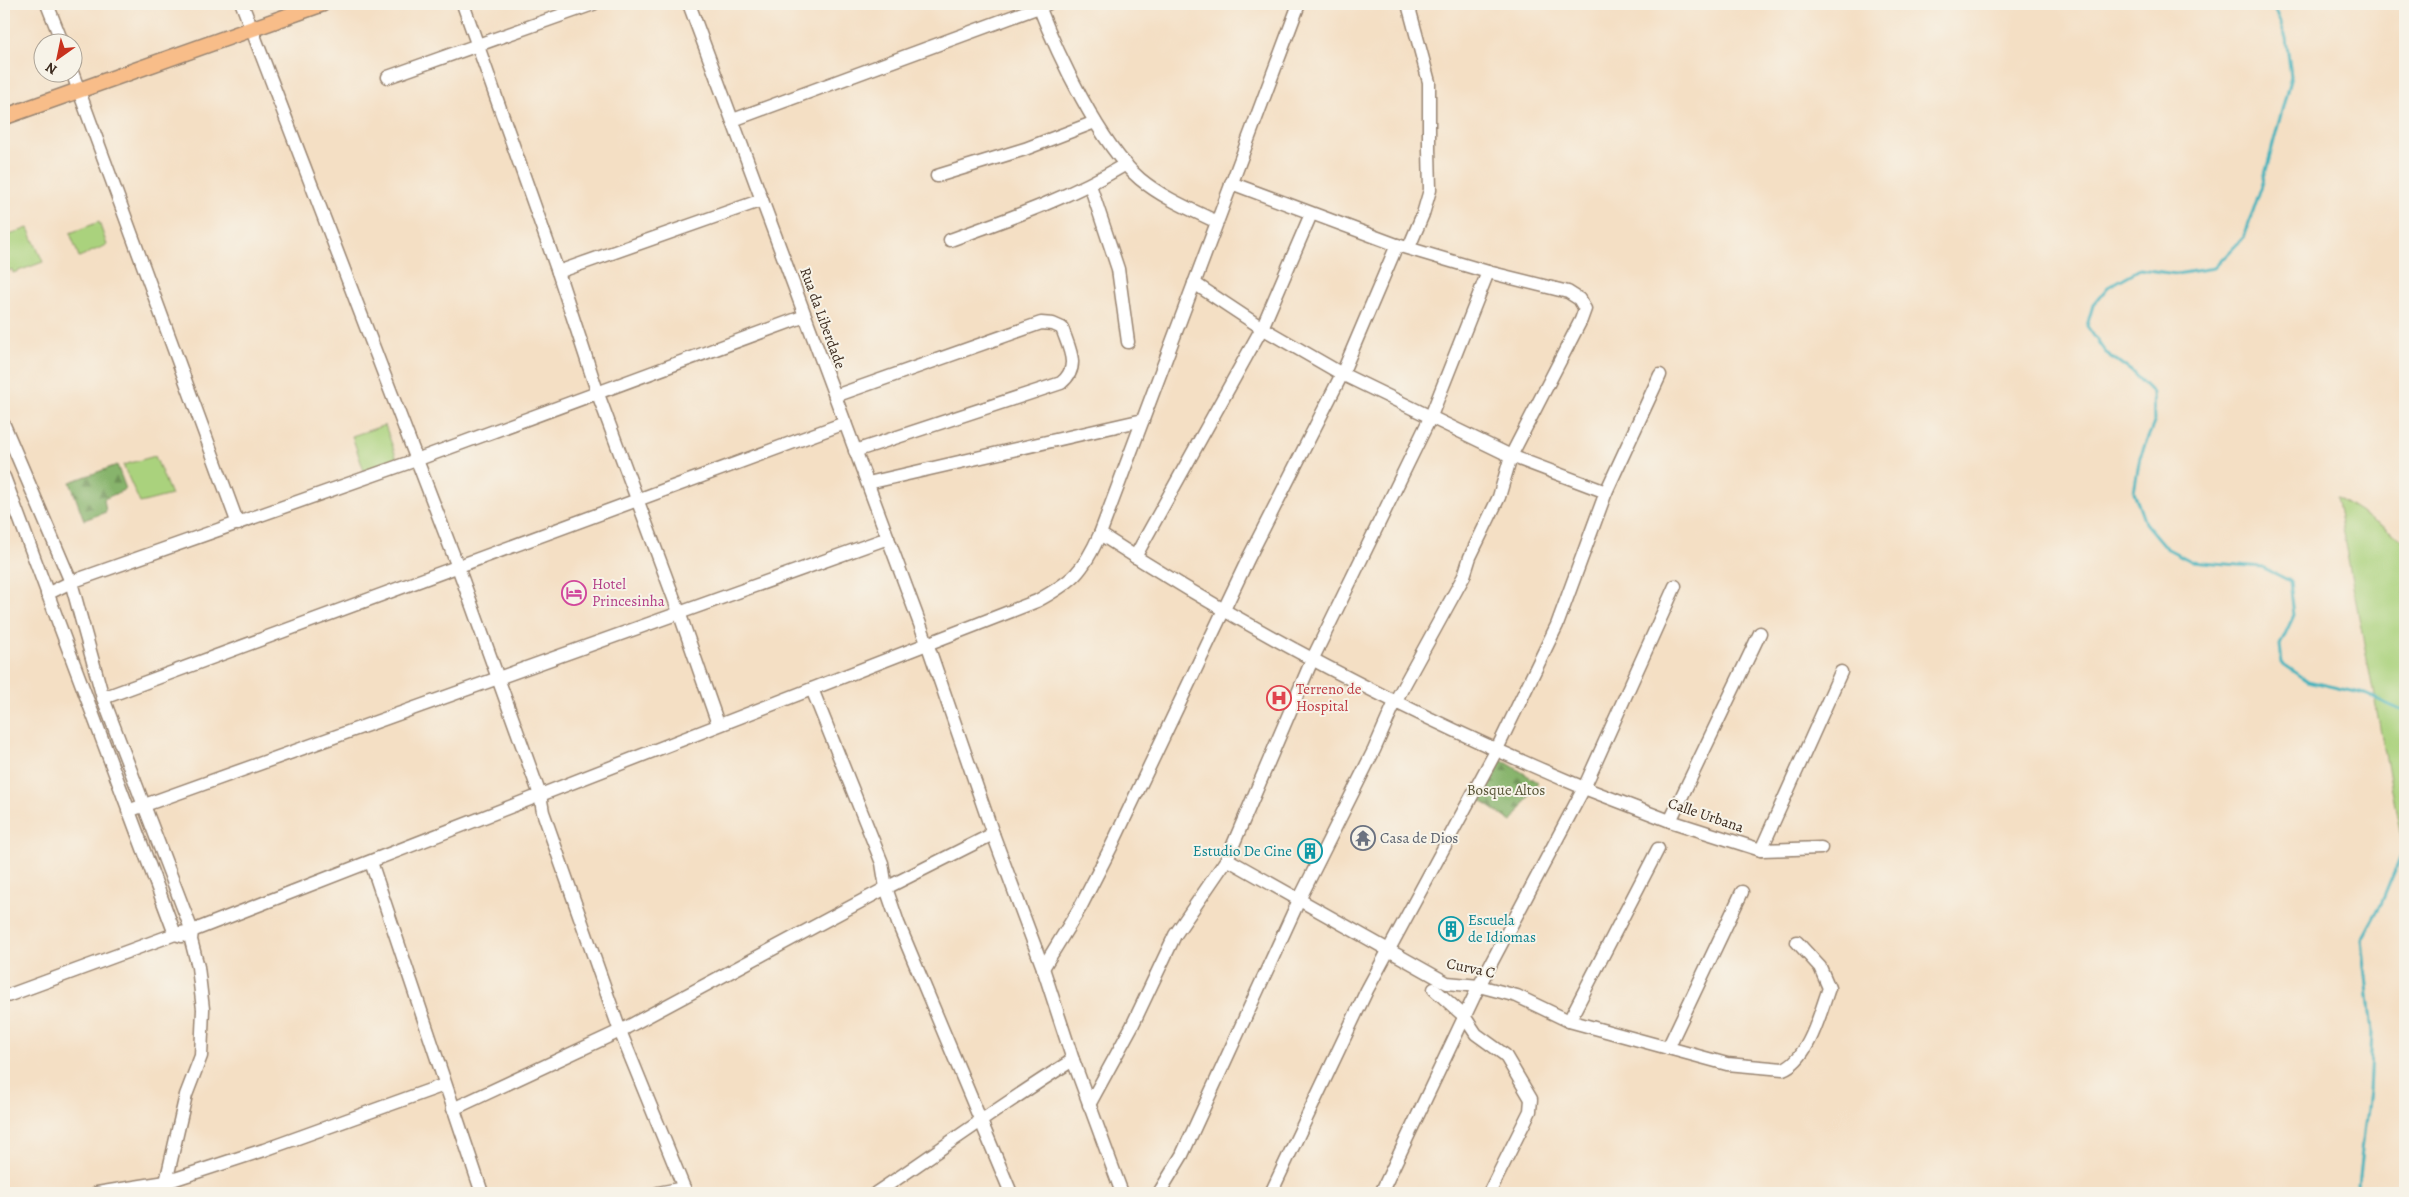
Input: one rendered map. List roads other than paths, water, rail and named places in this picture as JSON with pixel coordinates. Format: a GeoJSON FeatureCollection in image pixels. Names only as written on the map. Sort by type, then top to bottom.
{"type":"FeatureCollection","features":[{"type":"Feature","properties":{"kind":"main road"},"geometry":{"type":"LineString","coordinates":[[4,118],[322,4]]}},
{"type":"Feature","properties":{"kind":"street"},"geometry":{"type":"LineString","coordinates":[[47,4],[58,32]]}},
{"type":"Feature","properties":{"kind":"street"},"geometry":{"type":"LineString","coordinates":[[242,4],[458,567],[540,795],[543,812],[620,1031],[685,1190],[658,1193]]}},
{"type":"Feature","properties":{"kind":"street"},"geometry":{"type":"LineString","coordinates":[[463,4],[558,272],[598,394],[679,612],[718,724]]}},
{"type":"Feature","properties":{"kind":"street"},"geometry":{"type":"LineString","coordinates":[[388,77],[594,4]]}},
{"type":"Feature","properties":{"kind":"street","name":"Rua da Liberdade"},"geometry":{"type":"LineString","coordinates":[[690,4],[928,643],[993,834],[1043,968],[1073,1060],[1122,1193]]}},
{"type":"Feature","properties":{"kind":"street"},"geometry":{"type":"LineString","coordinates":[[4,997],[175,934],[191,936],[718,724],[1037,602],[1061,588],[1082,569],[1100,534],[1299,4]]}},
{"type":"Feature","properties":{"kind":"street"},"geometry":{"type":"LineString","coordinates":[[1043,968],[1082,906],[1249,557],[1342,374],[1403,246],[1424,214],[1430,190],[1429,82],[1408,4]]}},
{"type":"Feature","properties":{"kind":"street"},"geometry":{"type":"LineString","coordinates":[[733,120],[1042,5],[1095,122],[1116,154],[1139,178],[1172,202],[1217,222]]}},
{"type":"Feature","properties":{"kind":"street"},"geometry":{"type":"LineString","coordinates":[[76,82],[238,524]]}},
{"type":"Feature","properties":{"kind":"street"},"geometry":{"type":"LineString","coordinates":[[937,176],[1025,149],[1095,122]]}},
{"type":"Feature","properties":{"kind":"street"},"geometry":{"type":"LineString","coordinates":[[950,240],[1020,215],[1090,185],[1126,164]]}},
{"type":"Feature","properties":{"kind":"street"},"geometry":{"type":"LineString","coordinates":[[1159,1193],[1182,1155],[1299,900],[1378,743],[1396,700],[1464,576],[1470,557],[1499,497],[1511,456],[1581,320],[1585,308],[1579,299],[1568,292],[1488,272],[1403,246],[1311,214],[1231,183]]}},
{"type":"Feature","properties":{"kind":"street"},"geometry":{"type":"LineString","coordinates":[[1090,185],[1118,269],[1128,342]]}},
{"type":"Feature","properties":{"kind":"street"},"geometry":{"type":"LineString","coordinates":[[558,272],[762,200]]}},
{"type":"Feature","properties":{"kind":"street"},"geometry":{"type":"LineString","coordinates":[[1136,557],[1262,328],[1311,214]]}},
{"type":"Feature","properties":{"kind":"street"},"geometry":{"type":"LineString","coordinates":[[1089,1105],[1132,1026],[1175,935],[1227,859],[1312,660],[1431,416],[1488,272]]}},
{"type":"Feature","properties":{"kind":"street"},"geometry":{"type":"LineString","coordinates":[[1194,283],[1262,328],[1342,374],[1511,456],[1606,492]]}},
{"type":"Feature","properties":{"kind":"street"},"geometry":{"type":"LineString","coordinates":[[46,594],[71,582],[416,460],[805,316]]}},
{"type":"Feature","properties":{"kind":"street"},"geometry":{"type":"LineString","coordinates":[[835,396],[1041,322],[1062,328],[1074,366],[1070,376],[1061,383],[855,451]]}},
{"type":"Feature","properties":{"kind":"street"},"geometry":{"type":"LineString","coordinates":[[1271,1193],[1332,1059],[1496,751],[1557,625],[1606,492],[1660,375]]}},
{"type":"Feature","properties":{"kind":"street"},"geometry":{"type":"LineString","coordinates":[[868,483],[1142,420]]}},
{"type":"Feature","properties":{"kind":"street"},"geometry":{"type":"LineString","coordinates":[[103,698],[845,424]]}},
{"type":"Feature","properties":{"kind":"street"},"geometry":{"type":"LineString","coordinates":[[4,425],[71,582],[103,698],[191,936],[198,967],[203,1009],[201,1056],[186,1095],[165,1187]]}},
{"type":"Feature","properties":{"kind":"street"},"geometry":{"type":"LineString","coordinates":[[4,477],[46,594],[175,934]]}},
{"type":"Feature","properties":{"kind":"street","name":"Calle Urbana"},"geometry":{"type":"LineString","coordinates":[[1100,534],[1224,612],[1312,660],[1496,751],[1584,788],[1670,820],[1761,850],[1821,848]]}},
{"type":"Feature","properties":{"kind":"street"},"geometry":{"type":"LineString","coordinates":[[128,810],[888,538]]}},
{"type":"Feature","properties":{"kind":"street"},"geometry":{"type":"LineString","coordinates":[[1381,1193],[1479,986],[1584,788],[1675,586]]}},
{"type":"Feature","properties":{"kind":"street"},"geometry":{"type":"LineString","coordinates":[[1670,820],[1760,633]]}},
{"type":"Feature","properties":{"kind":"street"},"geometry":{"type":"LineString","coordinates":[[1761,850],[1841,672]]}},
{"type":"Feature","properties":{"kind":"street"},"geometry":{"type":"LineString","coordinates":[[812,689],[882,863],[886,888],[898,923],[1011,1193]]}},
{"type":"Feature","properties":{"kind":"street"},"geometry":{"type":"LineString","coordinates":[[453,1108],[620,1031],[886,888],[993,834]]}},
{"type":"Feature","properties":{"kind":"street"},"geometry":{"type":"LineString","coordinates":[[1569,1021],[1658,849]]}},
{"type":"Feature","properties":{"kind":"street","name":"Curva C"},"geometry":{"type":"LineString","coordinates":[[1227,859],[1447,983],[1479,986],[1516,996],[1569,1021],[1727,1064],[1783,1069],[1791,1066],[1802,1056],[1829,988],[1820,966],[1797,942]]}},
{"type":"Feature","properties":{"kind":"street"},"geometry":{"type":"LineString","coordinates":[[371,862],[444,1085],[482,1193]]}},
{"type":"Feature","properties":{"kind":"street"},"geometry":{"type":"LineString","coordinates":[[1668,1048],[1742,892]]}},
{"type":"Feature","properties":{"kind":"street"},"geometry":{"type":"LineString","coordinates":[[1434,989],[1464,1016],[1476,1034],[1505,1055],[1531,1099],[1530,1111],[1489,1193]]}},
{"type":"Feature","properties":{"kind":"street"},"geometry":{"type":"LineString","coordinates":[[876,1193],[981,1122],[1009,1099],[1073,1060]]}},
{"type":"Feature","properties":{"kind":"street"},"geometry":{"type":"LineString","coordinates":[[97,1193],[165,1187],[444,1085]]}},
{"type":"Feature","properties":{"kind":"waterway"},"geometry":{"type":"LineString","coordinates":[[2273,4],[2286,38],[2291,76],[2263,182],[2244,237],[2214,268],[2176,274],[2140,269],[2108,287],[2093,305],[2087,326],[2105,352],[2131,371],[2153,393],[2154,423],[2140,457],[2134,492],[2145,523],[2166,548],[2191,561],[2262,567],[2290,581],[2294,615],[2280,645],[2282,663],[2308,681],[2365,694],[2405,712]]}},
{"type":"Feature","properties":{"kind":"waterway"},"geometry":{"type":"LineString","coordinates":[[2357,1193],[2369,1091],[2372,1032],[2362,939],[2381,904],[2405,846]]}},
{"type":"Feature","properties":{"kind":"place","name":"Hotel Princesinha"},"geometry":{"type":"Point","coordinates":[574,593]}},
{"type":"Feature","properties":{"kind":"place","name":"Terreno de Hospital"},"geometry":{"type":"Point","coordinates":[1279,698]}},
{"type":"Feature","properties":{"kind":"place","name":"Casa de Dios"},"geometry":{"type":"Point","coordinates":[1363,838]}},
{"type":"Feature","properties":{"kind":"place","name":"Estudio De Cine"},"geometry":{"type":"Point","coordinates":[1310,851]}},
{"type":"Feature","properties":{"kind":"place","name":"Escuela de Idiomas"},"geometry":{"type":"Point","coordinates":[1451,929]}},
{"type":"Feature","properties":{"kind":"park label","name":"Bosque Altos"},"geometry":{"type":"Point","coordinates":[1506,790]}}]}
